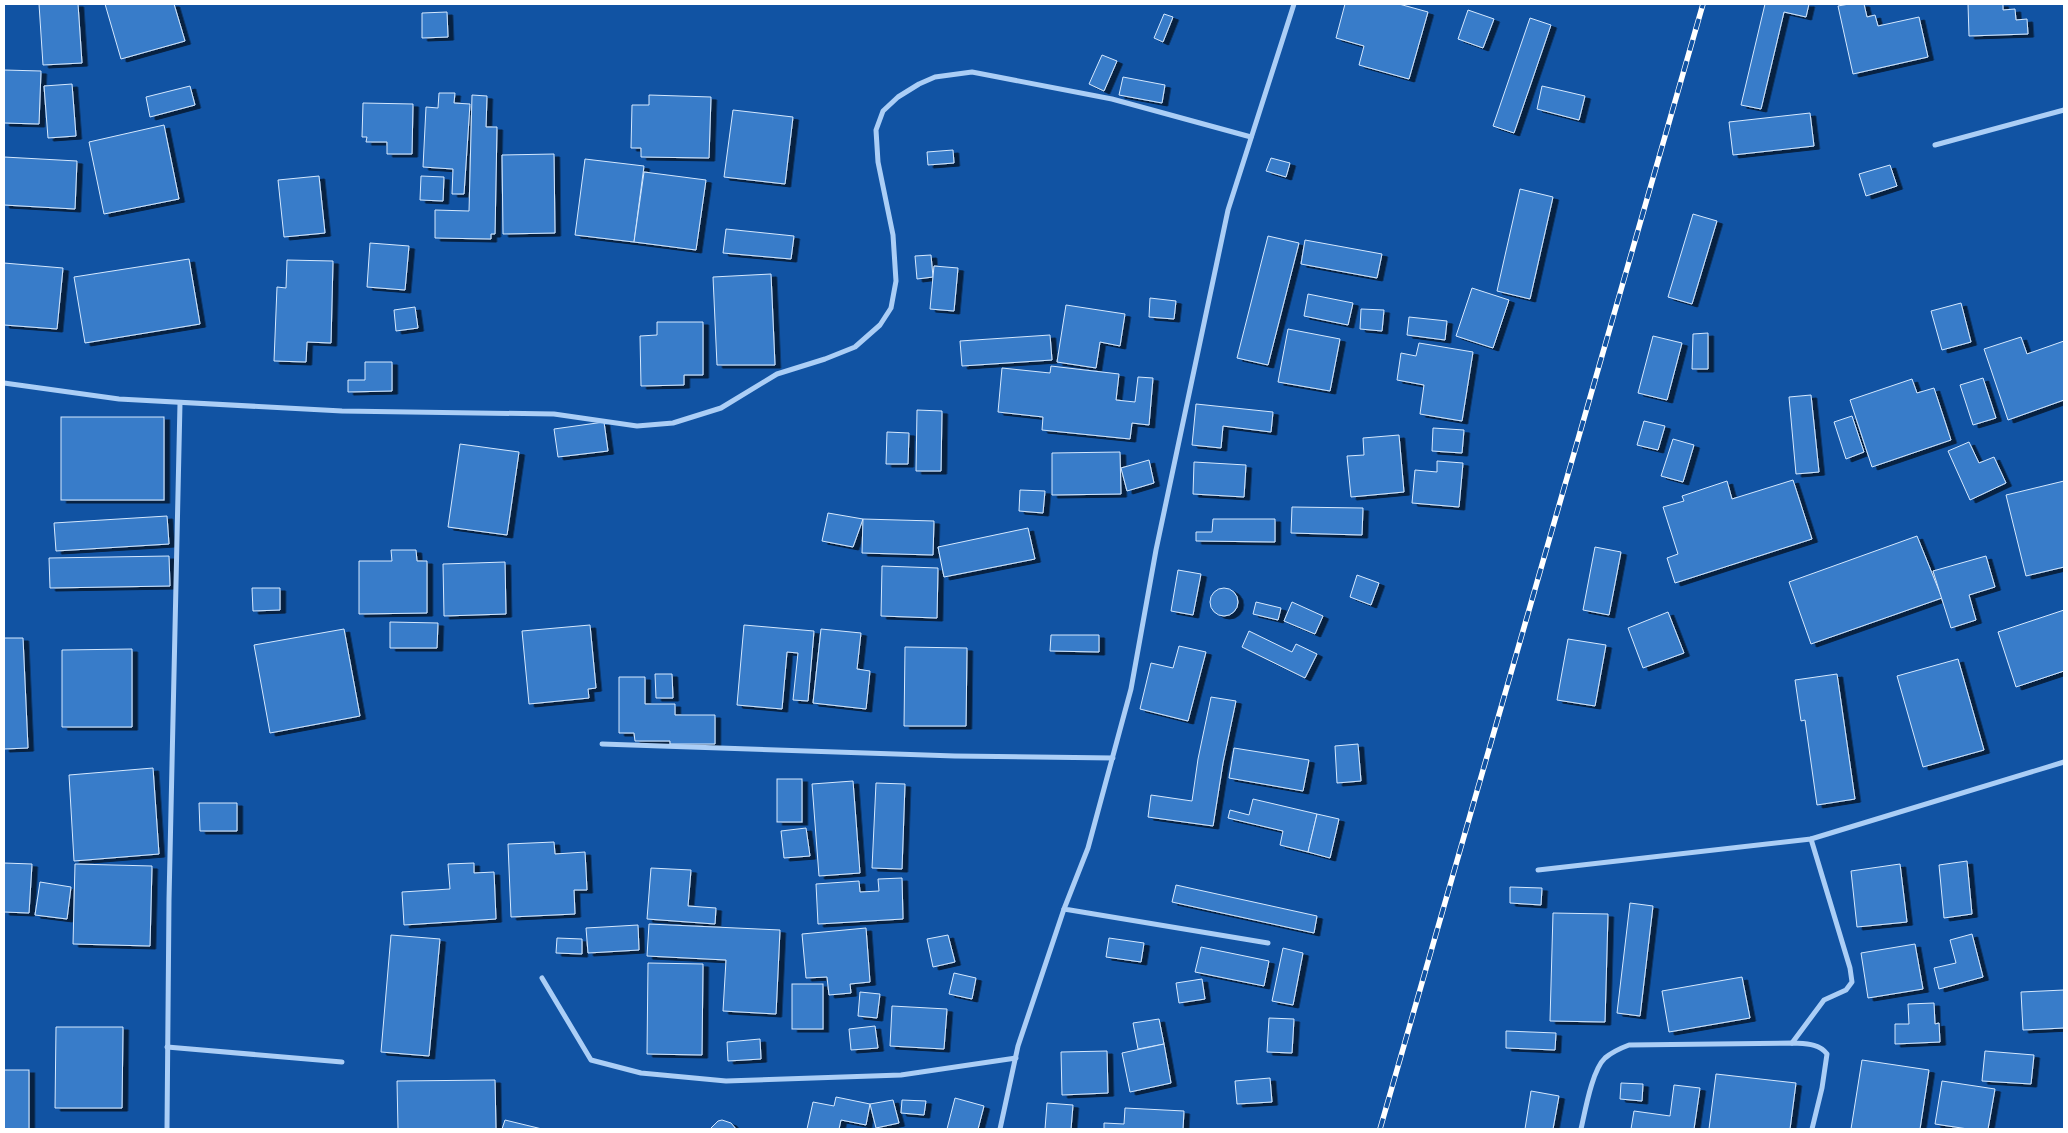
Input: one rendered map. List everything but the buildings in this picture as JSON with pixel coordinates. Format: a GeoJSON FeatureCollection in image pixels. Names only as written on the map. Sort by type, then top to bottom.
{"type":"FeatureCollection","features":[{"type":"Feature","properties":{"kind":"street"},"geometry":{"type":"LineString","coordinates":[[1000,1129],[1016,1058],[1064,908],[1088,848],[1131,690],[1156,550],[1228,210],[1272,78],[1294,4]]}},
{"type":"Feature","properties":{"kind":"street"},"geometry":{"type":"LineString","coordinates":[[4,384],[119,399],[180,403],[342,411],[554,414],[637,426],[673,423],[721,408],[749,389],[777,374],[825,359],[855,347],[880,325],[891,308],[896,281],[893,235],[878,162],[876,130],[883,111],[898,97],[919,84],[935,77],[972,72],[1112,99],[1251,137]]}},
{"type":"Feature","properties":{"kind":"street"},"geometry":{"type":"LineString","coordinates":[[1935,145],[2064,110]]}},
{"type":"Feature","properties":{"kind":"street"},"geometry":{"type":"LineString","coordinates":[[167,1129],[180,403]]}},
{"type":"Feature","properties":{"kind":"street"},"geometry":{"type":"LineString","coordinates":[[602,744],[946,756],[1113,758]]}},
{"type":"Feature","properties":{"kind":"street"},"geometry":{"type":"LineString","coordinates":[[1538,870],[1811,839],[2064,762]]}},
{"type":"Feature","properties":{"kind":"street"},"geometry":{"type":"LineString","coordinates":[[1792,1043],[1824,1000],[1846,990],[1852,982],[1850,968],[1811,839]]}},
{"type":"Feature","properties":{"kind":"street"},"geometry":{"type":"LineString","coordinates":[[1064,908],[1268,944]]}},
{"type":"Feature","properties":{"kind":"street"},"geometry":{"type":"LineString","coordinates":[[542,978],[591,1060],[642,1073],[726,1081],[901,1075],[1016,1058]]}},
{"type":"Feature","properties":{"kind":"street"},"geometry":{"type":"LineString","coordinates":[[1581,1129],[1588,1099],[1603,1059],[1629,1045],[1792,1043],[1813,1045],[1822,1048],[1827,1054],[1822,1088],[1812,1129]]}},
{"type":"Feature","properties":{"kind":"street"},"geometry":{"type":"LineString","coordinates":[[168,1047],[342,1062]]}},
{"type":"Feature","properties":{"kind":"railway"},"geometry":{"type":"LineString","coordinates":[[1380,1129],[1703,4]]}}]}
